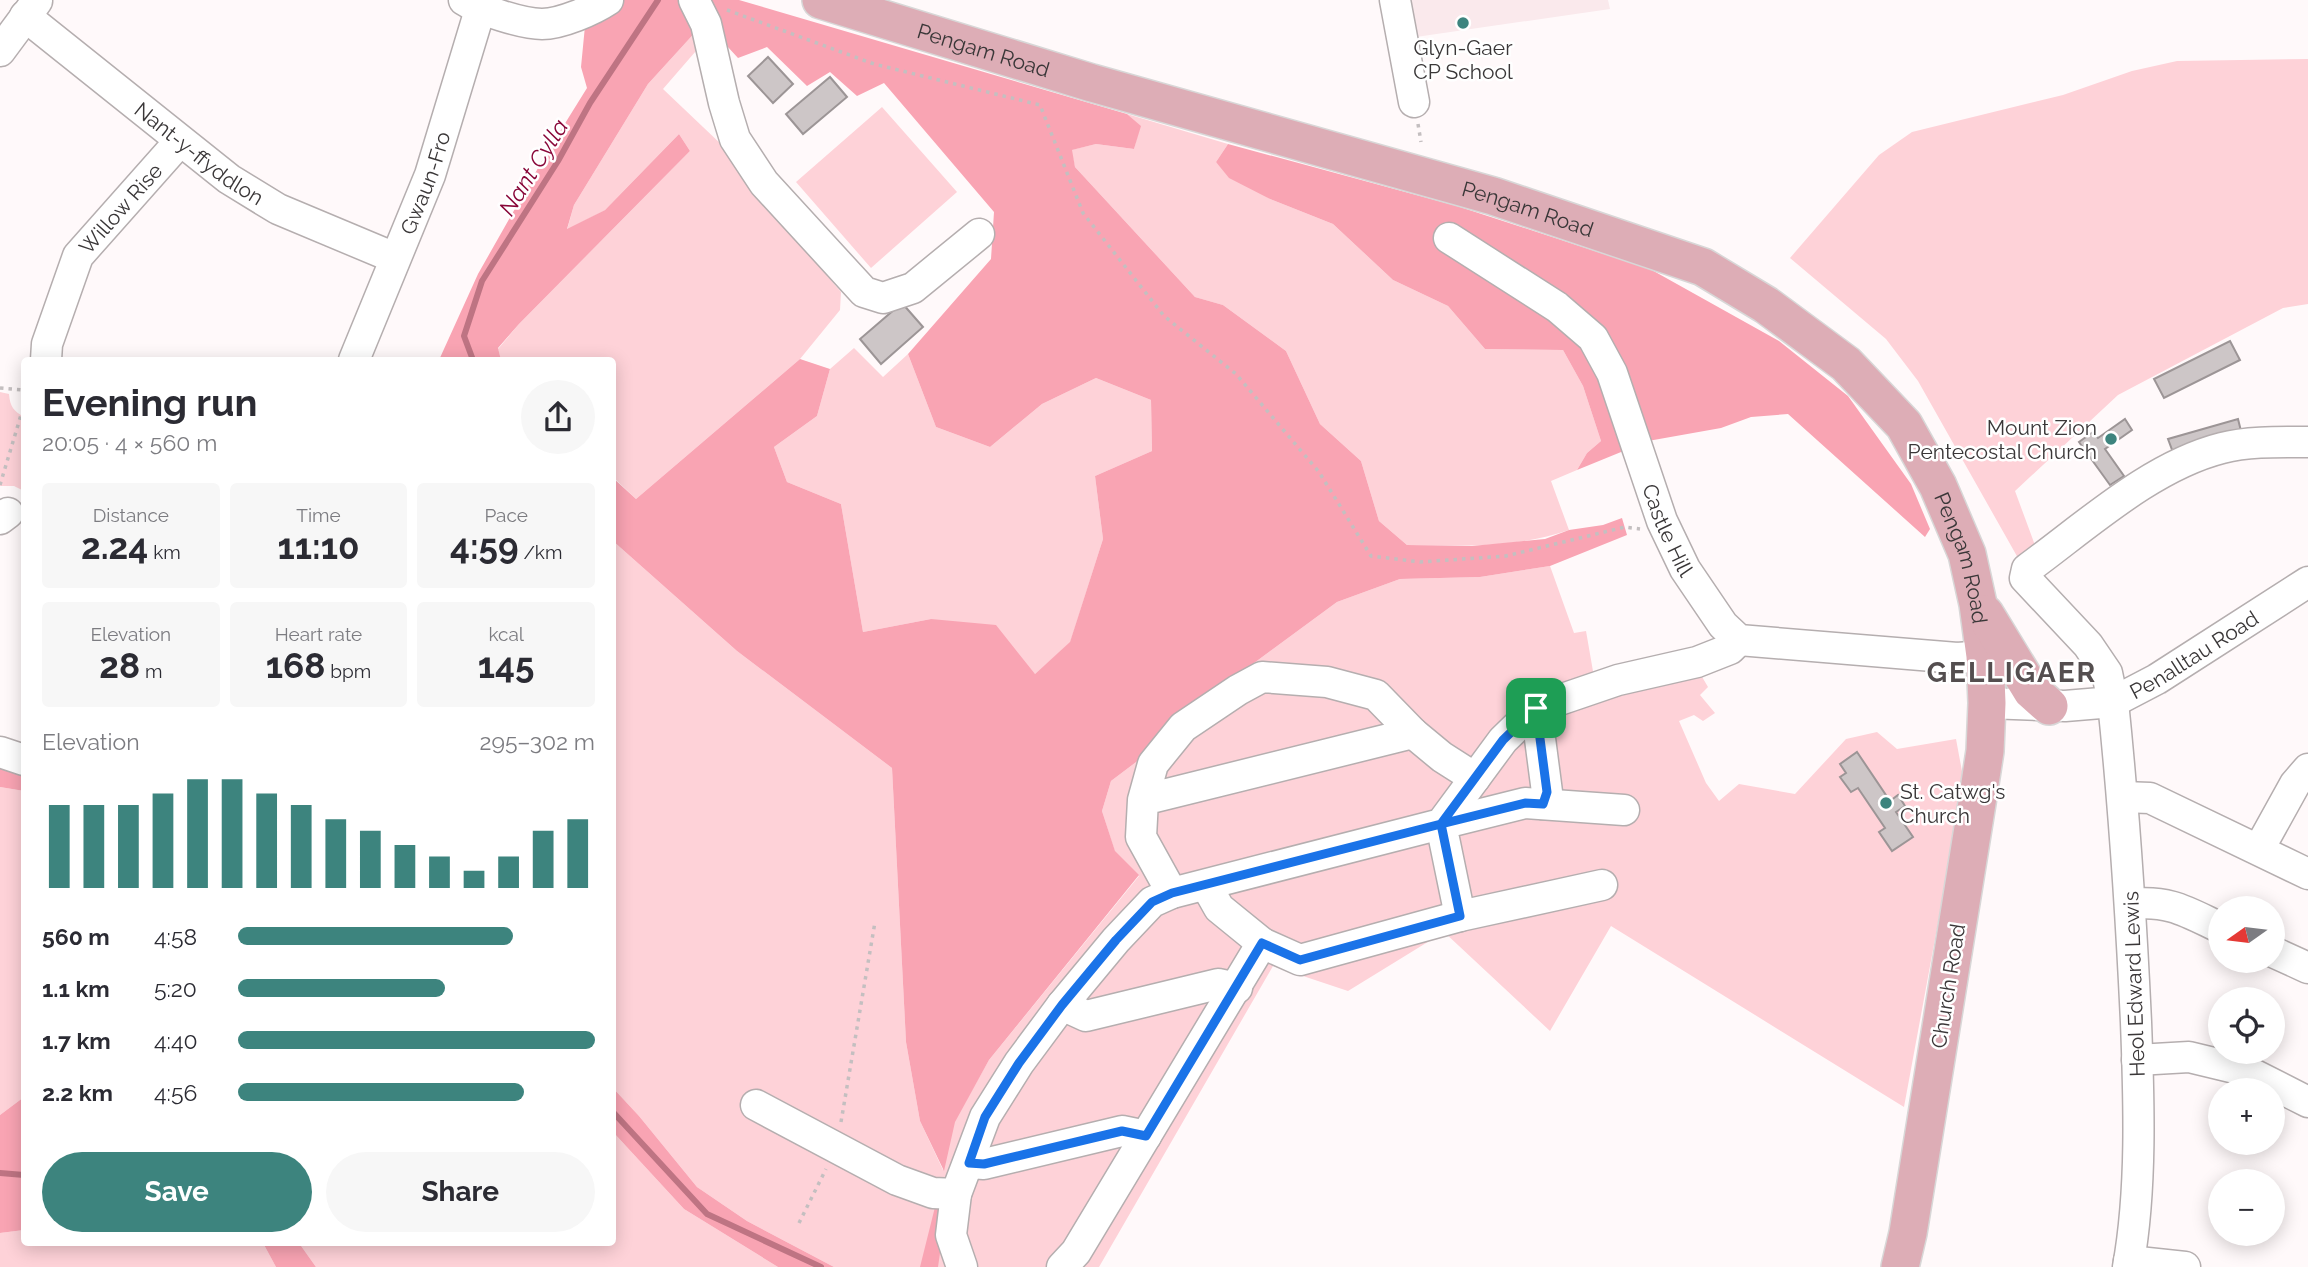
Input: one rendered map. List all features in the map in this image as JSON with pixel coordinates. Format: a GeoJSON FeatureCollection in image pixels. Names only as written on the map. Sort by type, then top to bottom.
{"type":"FeatureCollection","features":[{"type":"Feature","properties":{"kind":"main road","name":"Pengam Road"},"geometry":{"type":"LineString","coordinates":[[821,0],[1092,83],[1493,196],[1703,267],[1766,305],[1846,364],[1904,425],[1938,486],[1967,554],[1979,604],[1987,704]]}},
{"type":"Feature","properties":{"kind":"main road"},"geometry":{"type":"LineString","coordinates":[[1979,604],[2032,691],[2049,706]]}},
{"type":"Feature","properties":{"kind":"main road","name":"Church Road"},"geometry":{"type":"LineString","coordinates":[[1900,1267],[1977,803],[1985,751],[1987,704]]}},
{"type":"Feature","properties":{"kind":"street"},"geometry":{"type":"LineString","coordinates":[[475,4],[542,24],[591,12],[608,0]]}},
{"type":"Feature","properties":{"kind":"street"},"geometry":{"type":"LineString","coordinates":[[694,0],[706,24],[735,139],[764,183],[864,292],[883,298],[913,288],[979,234]]}},
{"type":"Feature","properties":{"kind":"street"},"geometry":{"type":"LineString","coordinates":[[1395,0],[1414,102]]}},
{"type":"Feature","properties":{"kind":"street","name":"Gwaun-Fro"},"geometry":{"type":"LineString","coordinates":[[355,357],[430,176],[475,4]]}},
{"type":"Feature","properties":{"kind":"street"},"geometry":{"type":"LineString","coordinates":[[0,51],[31,8]]}},
{"type":"Feature","properties":{"kind":"street","name":"Nant-y-ffyddlon"},"geometry":{"type":"LineString","coordinates":[[31,8],[180,141],[229,179],[278,209],[395,258]]}},
{"type":"Feature","properties":{"kind":"street","name":"Willow Rise"},"geometry":{"type":"LineString","coordinates":[[46,357],[47,344],[78,256],[180,141]]}},
{"type":"Feature","properties":{"kind":"street","name":"Castle Hill"},"geometry":{"type":"LineString","coordinates":[[1449,238],[1557,307],[1593,338],[1612,373],[1662,521],[1685,569],[1723,625],[1739,640]]}},
{"type":"Feature","properties":{"kind":"street","name":"Heol Edward Lewis"},"geometry":{"type":"LineString","coordinates":[[2129,1264],[2139,1101],[2131,904],[2113,702],[2107,673],[2088,645],[2025,578],[2027,569],[2151,479],[2188,460],[2223,447],[2308,442]]}},
{"type":"Feature","properties":{"kind":"street","name":"Penalltau Road"},"geometry":{"type":"LineString","coordinates":[[1987,704],[2090,706],[2113,702],[2157,679],[2308,582]]}},
{"type":"Feature","properties":{"kind":"street"},"geometry":{"type":"LineString","coordinates":[[1460,916],[1441,824],[1503,740],[1536,708],[1618,680],[1697,662],[1730,649],[1739,640],[1957,658],[1985,656]]}},
{"type":"Feature","properties":{"kind":"street"},"geometry":{"type":"LineString","coordinates":[[1172,893],[1141,837],[1143,800],[1153,764],[1183,727],[1262,677],[1326,682],[1376,695],[1413,733],[1475,778]]}},
{"type":"Feature","properties":{"kind":"street"},"geometry":{"type":"LineString","coordinates":[[1536,708],[1547,792],[1543,804]]}},
{"type":"Feature","properties":{"kind":"street"},"geometry":{"type":"LineString","coordinates":[[1143,800],[1413,733]]}},
{"type":"Feature","properties":{"kind":"street"},"geometry":{"type":"LineString","coordinates":[[0,752],[21,759]]}},
{"type":"Feature","properties":{"kind":"street"},"geometry":{"type":"LineString","coordinates":[[2259,849],[2295,785],[2308,769]]}},
{"type":"Feature","properties":{"kind":"street"},"geometry":{"type":"LineString","coordinates":[[2123,797],[2150,797],[2308,874]]}},
{"type":"Feature","properties":{"kind":"street"},"geometry":{"type":"LineString","coordinates":[[962,1267],[951,1235],[956,1194],[985,1117],[1019,1063],[1062,1005],[1116,940],[1152,902],[1172,893],[1525,803],[1625,810]]}},
{"type":"Feature","properties":{"kind":"street"},"geometry":{"type":"LineString","coordinates":[[1206,885],[1219,908],[1262,943],[1300,960],[1460,916],[1602,884]]}},
{"type":"Feature","properties":{"kind":"street"},"geometry":{"type":"LineString","coordinates":[[2131,904],[2152,902],[2171,905],[2208,922]]}},
{"type":"Feature","properties":{"kind":"street"},"geometry":{"type":"LineString","coordinates":[[1062,1267],[1076,1252],[1262,943]]}},
{"type":"Feature","properties":{"kind":"street"},"geometry":{"type":"LineString","coordinates":[[2286,958],[2308,968]]}},
{"type":"Feature","properties":{"kind":"street"},"geometry":{"type":"LineString","coordinates":[[1062,1005],[1086,1016],[1218,984],[1237,988]]}},
{"type":"Feature","properties":{"kind":"street"},"geometry":{"type":"LineString","coordinates":[[2137,1060],[2189,1057],[2235,1068],[2247,1071],[2308,1102]]}},
{"type":"Feature","properties":{"kind":"street"},"geometry":{"type":"LineString","coordinates":[[756,1105],[897,1180],[933,1193],[956,1194]]}},
{"type":"Feature","properties":{"kind":"street"},"geometry":{"type":"LineString","coordinates":[[969,1163],[984,1164],[1122,1131],[1146,1136]]}},
{"type":"Feature","properties":{"kind":"street"},"geometry":{"type":"LineString","coordinates":[[2129,1264],[2185,1267]]}},
{"type":"Feature","properties":{"kind":"path"},"geometry":{"type":"LineString","coordinates":[[726,9],[874,64],[1040,105],[1083,212],[1164,316],[1236,374],[1319,472],[1371,556],[1420,562],[1506,556],[1625,527],[1642,529],[1662,521]]}},
{"type":"Feature","properties":{"kind":"path"},"geometry":{"type":"LineString","coordinates":[[0,388],[21,390]]}},
{"type":"Feature","properties":{"kind":"path"},"geometry":{"type":"LineString","coordinates":[[3,506],[21,415]]}},
{"type":"Feature","properties":{"kind":"path"},"geometry":{"type":"LineString","coordinates":[[799,1223],[836,1148],[875,922]]}},
{"type":"Feature","properties":{"kind":"shaded area"},"geometry":{"type":"Polygon","coordinates":[[[624,0],[681,0],[700,27],[648,84],[574,205],[567,229],[605,210],[679,134],[690,151],[519,324],[498,348],[500,357],[440,357],[478,274],[587,88],[581,67],[585,26],[611,13],[624,0]]]}},
{"type":"Feature","properties":{"kind":"shaded area"},"geometry":{"type":"Polygon","coordinates":[[[711,0],[739,0],[1127,114],[1141,126],[1134,149],[1096,144],[1072,150],[1075,167],[1195,297],[1223,305],[1286,351],[1320,424],[1361,461],[1379,521],[1407,545],[1472,546],[1545,539],[1569,530],[1603,525],[1622,518],[1627,535],[1550,566],[1480,577],[1400,579],[1337,602],[1208,697],[1156,747],[1111,781],[1102,811],[1115,851],[1139,875],[989,1060],[955,1122],[944,1171],[920,1121],[906,1042],[892,768],[737,651],[616,544],[616,481],[636,499],[800,359],[830,369],[817,416],[774,447],[787,482],[841,504],[863,632],[931,619],[996,625],[1035,674],[1070,642],[1103,539],[1095,476],[1152,451],[1151,400],[1096,378],[1042,404],[990,447],[936,427],[908,354],[991,259],[994,212],[884,83],[857,96],[830,72],[807,86],[767,47],[738,58],[716,34],[708,5],[711,0]]]}},
{"type":"Feature","properties":{"kind":"shaded area","name":"Glyn-Gaer CP School"},"geometry":{"type":"Polygon","coordinates":[[[1409,0],[1608,0],[1610,9],[1416,37],[1409,0]]]}},
{"type":"Feature","properties":{"kind":"shaded area"},"geometry":{"type":"Polygon","coordinates":[[[700,27],[702,44],[663,89],[743,165],[808,237],[802,246],[841,292],[840,310],[800,359],[636,499],[616,480],[616,357],[500,357],[498,349],[519,324],[690,151],[679,134],[605,210],[567,230],[574,205],[648,84],[700,27]]]}},
{"type":"Feature","properties":{"kind":"shaded area"},"geometry":{"type":"Polygon","coordinates":[[[2308,59],[2308,304],[2283,308],[2118,395],[2015,491],[2036,548],[2018,558],[1918,381],[1886,339],[1790,258],[1879,155],[1912,132],[2063,95],[2132,71],[2177,61],[2308,59]]]}},
{"type":"Feature","properties":{"kind":"shaded area"},"geometry":{"type":"Polygon","coordinates":[[[882,107],[957,192],[871,268],[796,182],[882,107]]]}},
{"type":"Feature","properties":{"kind":"shaded area"},"geometry":{"type":"Polygon","coordinates":[[[1127,114],[1228,144],[1216,162],[1270,199],[1333,224],[1393,280],[1448,306],[1485,349],[1563,350],[1583,386],[1601,441],[1587,453],[1577,470],[1551,481],[1569,530],[1509,543],[1407,545],[1379,521],[1361,461],[1320,424],[1286,351],[1223,305],[1195,297],[1075,167],[1071,150],[1096,144],[1134,149],[1140,126],[1127,114]]]}},
{"type":"Feature","properties":{"kind":"shaded area"},"geometry":{"type":"Polygon","coordinates":[[[1228,144],[1457,206],[1650,269],[1779,341],[1848,396],[1911,484],[1930,529],[1925,537],[1788,414],[1751,417],[1721,428],[1648,441],[1577,470],[1587,453],[1601,441],[1583,386],[1563,350],[1485,349],[1448,306],[1393,280],[1333,224],[1270,199],[1229,178],[1216,162],[1228,144]]]}},
{"type":"Feature","properties":{"kind":"shaded area"},"geometry":{"type":"Polygon","coordinates":[[[854,348],[883,377],[908,354],[936,427],[990,447],[1042,404],[1096,378],[1151,400],[1152,451],[1095,476],[1103,539],[1070,643],[1035,674],[931,619],[863,632],[841,504],[787,482],[774,447],[817,416],[830,369],[854,348]]]}},
{"type":"Feature","properties":{"kind":"shaded area"},"geometry":{"type":"Polygon","coordinates":[[[0,392],[9,394],[13,408],[21,415],[21,490],[14,486],[0,486],[0,392]]]}},
{"type":"Feature","properties":{"kind":"shaded area"},"geometry":{"type":"Polygon","coordinates":[[[616,544],[737,651],[892,768],[906,1042],[920,1121],[943,1170],[954,1122],[989,1060],[1139,876],[1115,852],[1102,811],[1111,781],[1156,747],[1208,697],[1337,602],[1400,579],[1480,577],[1550,566],[1574,633],[1586,631],[1594,677],[1698,670],[1708,687],[1700,695],[1715,713],[1703,721],[1694,715],[1679,721],[1706,783],[1719,801],[1739,784],[1795,794],[1846,739],[1877,732],[1897,749],[1956,739],[1964,782],[1904,1107],[1611,926],[1550,1031],[1444,932],[1348,991],[1273,966],[1099,1267],[834,1267],[747,1221],[697,1187],[616,1091],[616,544]]]}},
{"type":"Feature","properties":{"kind":"shaded area"},"geometry":{"type":"Polygon","coordinates":[[[0,767],[21,774],[21,790],[0,787],[0,767]]]}},
{"type":"Feature","properties":{"kind":"shaded area"},"geometry":{"type":"Polygon","coordinates":[[[0,787],[21,790],[21,1099],[0,1115],[0,787]]]}},
{"type":"Feature","properties":{"kind":"shaded area"},"geometry":{"type":"Polygon","coordinates":[[[616,1091],[697,1187],[747,1221],[834,1267],[778,1267],[684,1209],[616,1135],[616,1091]]]}},
{"type":"Feature","properties":{"kind":"shaded area"},"geometry":{"type":"Polygon","coordinates":[[[21,1099],[21,1230],[0,1233],[0,1115],[21,1099]]]}},
{"type":"Feature","properties":{"kind":"shaded area"},"geometry":{"type":"Polygon","coordinates":[[[616,1135],[684,1209],[778,1267],[316,1267],[301,1246],[616,1246],[616,1135]]]}},
{"type":"Feature","properties":{"kind":"shaded area"},"geometry":{"type":"Polygon","coordinates":[[[935,1207],[946,1211],[938,1267],[920,1267],[935,1207]]]}},
{"type":"Feature","properties":{"kind":"shaded area"},"geometry":{"type":"Polygon","coordinates":[[[21,1230],[21,1246],[265,1246],[276,1267],[0,1267],[0,1233],[21,1230]]]}},
{"type":"Feature","properties":{"kind":"shaded area"},"geometry":{"type":"Polygon","coordinates":[[[265,1246],[301,1246],[316,1267],[276,1267],[265,1246]]]}},
{"type":"Feature","properties":{"kind":"building"},"geometry":{"type":"Polygon","coordinates":[[[768,57],[793,84],[773,103],[748,76],[768,57]]]}},
{"type":"Feature","properties":{"kind":"building"},"geometry":{"type":"Polygon","coordinates":[[[830,77],[847,97],[803,134],[786,114],[830,77]]]}},
{"type":"Feature","properties":{"kind":"building"},"geometry":{"type":"Polygon","coordinates":[[[902,303],[923,327],[881,364],[860,339],[902,303]]]}},
{"type":"Feature","properties":{"kind":"building"},"geometry":{"type":"Polygon","coordinates":[[[2230,341],[2240,360],[2164,398],[2154,379],[2230,341]]]}},
{"type":"Feature","properties":{"kind":"building"},"geometry":{"type":"Polygon","coordinates":[[[2125,419],[2132,430],[2105,449],[2124,476],[2110,485],[2079,442],[2093,432],[2098,438],[2125,419]]]}},
{"type":"Feature","properties":{"kind":"building"},"geometry":{"type":"Polygon","coordinates":[[[2238,419],[2243,439],[2174,455],[2168,439],[2238,419]]]}},
{"type":"Feature","properties":{"kind":"building","name":"St. Catwg's Church"},"geometry":{"type":"Polygon","coordinates":[[[1857,752],[1890,801],[1898,795],[1905,806],[1896,812],[1913,837],[1892,851],[1879,832],[1885,828],[1858,788],[1851,792],[1840,777],[1846,773],[1840,764],[1857,752]]]}},
{"type":"Feature","properties":{"kind":"waterway","name":"Nant Cylla"},"geometry":{"type":"LineString","coordinates":[[472,357],[464,336],[482,281],[558,161],[590,103],[658,0]]}},
{"type":"Feature","properties":{"kind":"waterway"},"geometry":{"type":"LineString","coordinates":[[616,1115],[707,1214],[821,1267]]}},
{"type":"Feature","properties":{"kind":"waterway","name":"Nant Cylla"},"geometry":{"type":"LineString","coordinates":[[0,1173],[21,1175]]}},
{"type":"Feature","properties":{"kind":"place","name":"Glyn-Gaer CP School"},"geometry":{"type":"Point","coordinates":[1463,23]}},
{"type":"Feature","properties":{"kind":"place","name":"Mount Zion Pentecostal Church"},"geometry":{"type":"Point","coordinates":[2111,439]}},
{"type":"Feature","properties":{"kind":"place","name":"St. Catwg's Church"},"geometry":{"type":"Point","coordinates":[1886,803]}},
{"type":"Feature","properties":{"kind":"district","name":"GELLIGAER"},"geometry":{"type":"Point","coordinates":[2012,672]}},
{"type":"Feature","properties":{"kind":"route"},"geometry":{"type":"LineString","coordinates":[[1536,708],[1503,740],[1441,824],[1172,893],[1152,902],[1116,940],[1062,1005],[1019,1063],[985,1117],[969,1163],[984,1164],[1122,1131],[1146,1136],[1262,943],[1300,960],[1460,916],[1441,824],[1525,803],[1543,804],[1547,792],[1536,708]]}}]}
